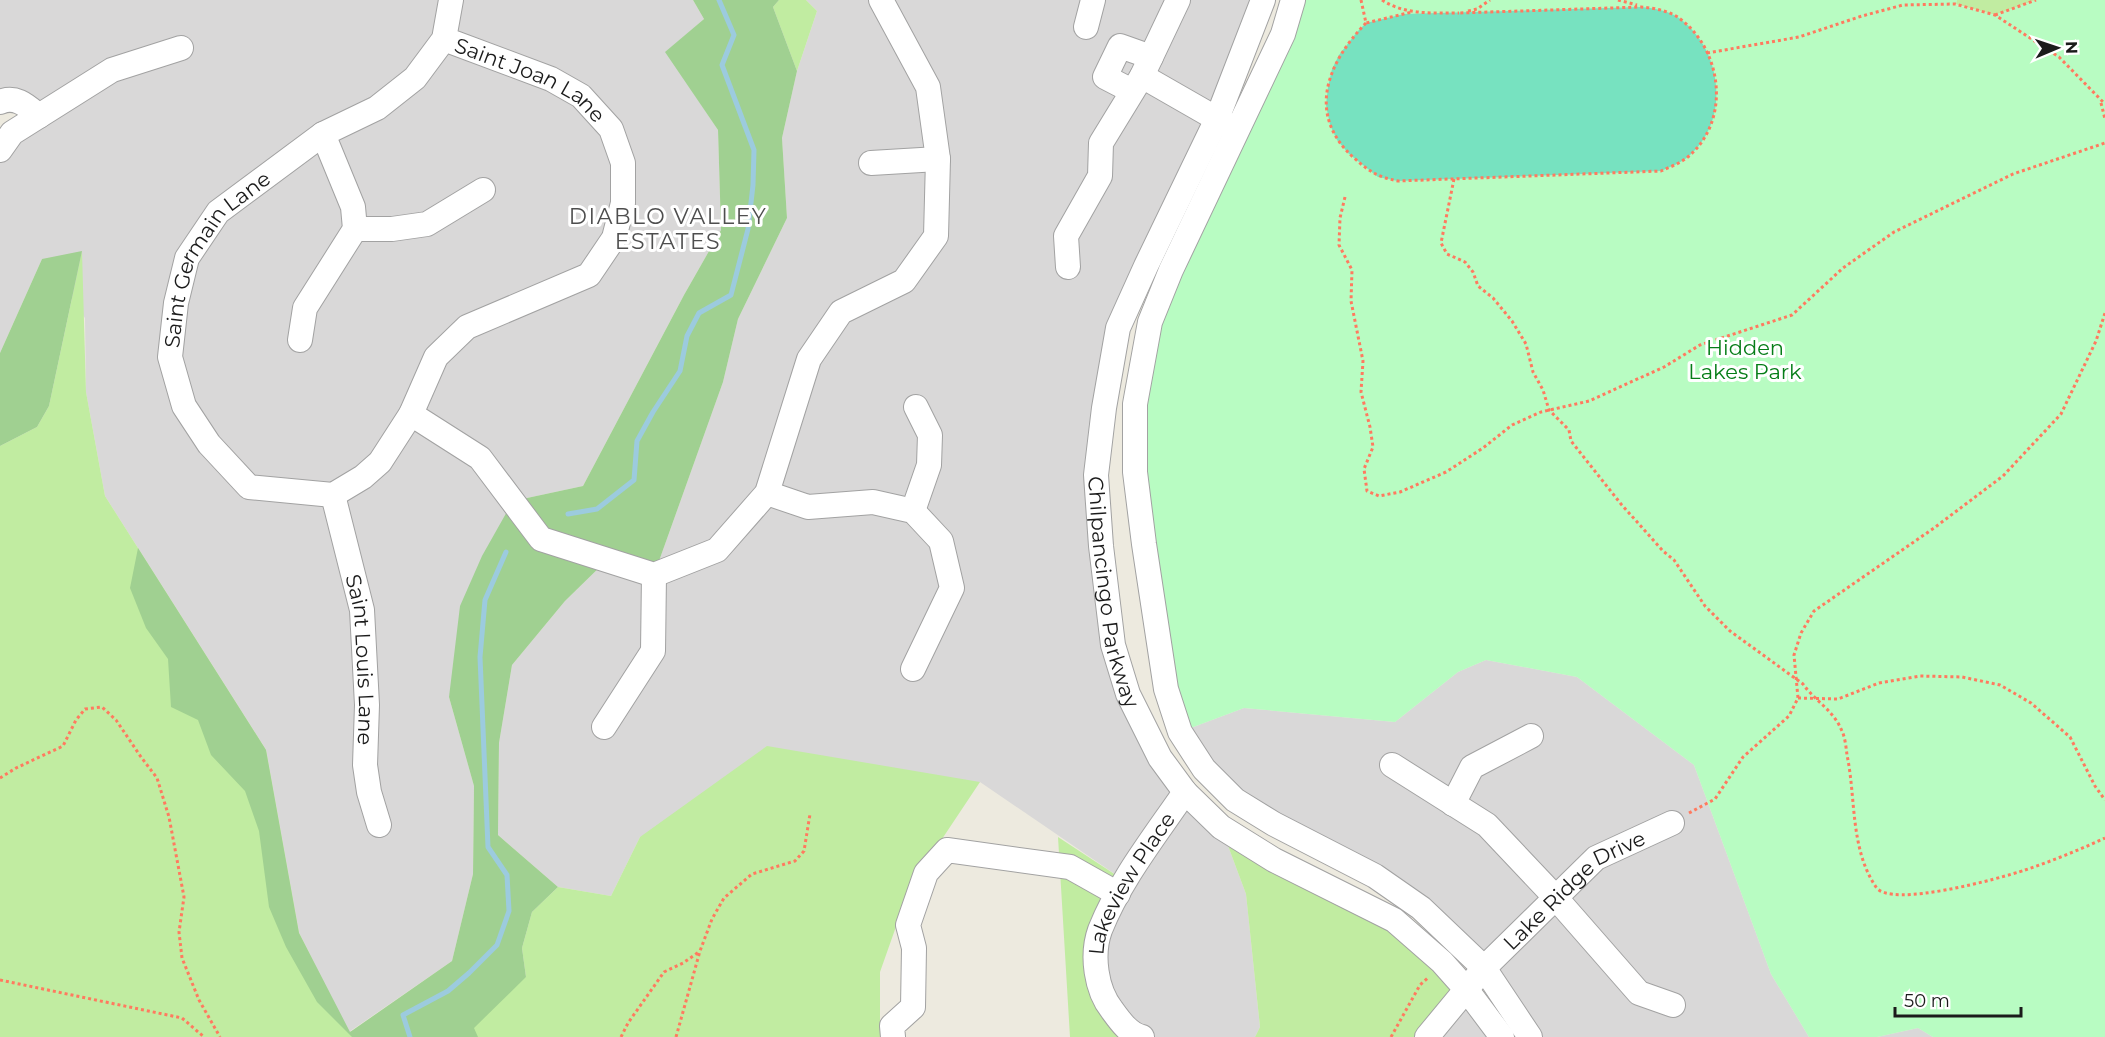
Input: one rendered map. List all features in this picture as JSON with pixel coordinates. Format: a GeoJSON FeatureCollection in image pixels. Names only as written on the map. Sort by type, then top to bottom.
{"type":"FeatureCollection","features":[{"type":"Feature","properties":{"kind":"street","name":"Saint Germain Lane"},"geometry":{"type":"LineString","coordinates":[[333,495],[249,487],[209,444],[184,406],[170,357],[176,303],[187,258],[218,212],[323,135],[377,108],[415,78],[444,39],[451,0]]}},
{"type":"Feature","properties":{"kind":"street"},"geometry":{"type":"LineString","coordinates":[[333,495],[363,477],[380,462],[411,414],[480,458],[541,539],[654,575],[717,550],[767,493],[809,359],[840,312],[904,281],[936,236],[938,159],[928,87],[881,0]]}},
{"type":"Feature","properties":{"kind":"street"},"geometry":{"type":"LineString","coordinates":[[1086,27],[1093,0]]}},
{"type":"Feature","properties":{"kind":"street"},"geometry":{"type":"LineString","coordinates":[[1068,267],[1066,236],[1100,176],[1101,143],[1141,75],[1178,0]]}},
{"type":"Feature","properties":{"kind":"street","name":"Chilpancingo Parkway"},"geometry":{"type":"LineString","coordinates":[[1263,0],[1217,119],[1118,328],[1104,408],[1096,475],[1101,546],[1113,645],[1128,693],[1160,758],[1185,792],[1221,828],[1274,860],[1394,920],[1442,962],[1466,989],[1502,1037]]}},
{"type":"Feature","properties":{"kind":"street","name":"Chilpancingo Parkway"},"geometry":{"type":"LineString","coordinates":[[1293,0],[1283,34],[1171,270],[1150,322],[1135,404],[1136,472],[1144,544],[1166,689],[1180,732],[1204,769],[1235,800],[1274,824],[1375,876],[1420,908],[1484,968],[1530,1037]]}},
{"type":"Feature","properties":{"kind":"street","name":"Saint Joan Lane"},"geometry":{"type":"LineString","coordinates":[[411,414],[436,357],[468,327],[589,275],[614,238],[623,203],[623,163],[611,129],[581,96],[551,79],[444,39]]}},
{"type":"Feature","properties":{"kind":"street"},"geometry":{"type":"LineString","coordinates":[[0,150],[12,133],[112,70],[181,48]]}},
{"type":"Feature","properties":{"kind":"street"},"geometry":{"type":"LineString","coordinates":[[1141,75],[1238,131]]}},
{"type":"Feature","properties":{"kind":"street"},"geometry":{"type":"LineString","coordinates":[[0,102],[8,99],[24,103],[39,116]]}},
{"type":"Feature","properties":{"kind":"street"},"geometry":{"type":"LineString","coordinates":[[300,340],[305,308],[355,229],[353,207],[323,135]]}},
{"type":"Feature","properties":{"kind":"street"},"geometry":{"type":"LineString","coordinates":[[871,163],[938,159]]}},
{"type":"Feature","properties":{"kind":"street"},"geometry":{"type":"LineString","coordinates":[[355,229],[392,230],[427,224],[483,190]]}},
{"type":"Feature","properties":{"kind":"street"},"geometry":{"type":"LineString","coordinates":[[914,511],[929,465],[930,435],[916,407]]}},
{"type":"Feature","properties":{"kind":"street"},"geometry":{"type":"LineString","coordinates":[[767,493],[808,507],[873,502],[914,511],[941,541],[952,588],[913,669]]}},
{"type":"Feature","properties":{"kind":"street","name":"Saint Louis Lane"},"geometry":{"type":"LineString","coordinates":[[333,495],[362,610],[367,705],[364,765],[379,825]]}},
{"type":"Feature","properties":{"kind":"street"},"geometry":{"type":"LineString","coordinates":[[604,727],[653,651],[654,575]]}},
{"type":"Feature","properties":{"kind":"street"},"geometry":{"type":"LineString","coordinates":[[1453,804],[1472,767],[1531,736]]}},
{"type":"Feature","properties":{"kind":"street"},"geometry":{"type":"LineString","coordinates":[[1392,765],[1487,825],[1556,897],[1639,993],[1673,1005]]}},
{"type":"Feature","properties":{"kind":"street","name":"Lakeview Place"},"geometry":{"type":"LineString","coordinates":[[1142,1037],[1125,1027],[1102,994],[1096,966],[1096,951],[1100,932],[1125,881],[1185,792]]}},
{"type":"Feature","properties":{"kind":"street","name":"Lake Ridge Drive"},"geometry":{"type":"LineString","coordinates":[[1427,1037],[1484,968],[1596,858],[1672,824]]}},
{"type":"Feature","properties":{"kind":"street"},"geometry":{"type":"LineString","coordinates":[[893,1037],[892,1026],[913,1007],[914,948],[908,925],[926,873],[947,850],[1070,867],[1118,894]]}},
{"type":"Feature","properties":{"kind":"path"},"geometry":{"type":"LineString","coordinates":[[1361,0],[1366,23]]}},
{"type":"Feature","properties":{"kind":"path"},"geometry":{"type":"LineString","coordinates":[[1382,0],[1392,7],[1423,14],[1641,7],[1658,9],[1675,16],[1693,32],[1707,53],[1717,82],[1715,113],[1697,148],[1676,165],[1661,171],[1398,181],[1378,177],[1349,154],[1337,140],[1330,124],[1326,105],[1328,87],[1339,54],[1366,23],[1414,12]]}},
{"type":"Feature","properties":{"kind":"path"},"geometry":{"type":"LineString","coordinates":[[1459,13],[1477,9],[1490,0]]}},
{"type":"Feature","properties":{"kind":"path"},"geometry":{"type":"LineString","coordinates":[[1618,0],[1641,7]]}},
{"type":"Feature","properties":{"kind":"path"},"geometry":{"type":"LineString","coordinates":[[1995,15],[2036,0]]}},
{"type":"Feature","properties":{"kind":"path"},"geometry":{"type":"LineString","coordinates":[[1707,53],[1799,37],[1904,5],[1955,4],[1995,15],[2059,57],[2105,104]]}},
{"type":"Feature","properties":{"kind":"path"},"geometry":{"type":"LineString","coordinates":[[2101,102],[2105,119]]}},
{"type":"Feature","properties":{"kind":"path"},"geometry":{"type":"LineString","coordinates":[[1345,198],[1339,245],[1352,270],[1351,301],[1363,361],[1361,392],[1373,447],[1364,469],[1367,491],[1379,496],[1400,492],[1446,472],[1483,448],[1512,425],[1549,410],[1589,401],[1664,367],[1700,345],[1791,315],[1843,268],[1894,232],[2013,174],[2105,143]]}},
{"type":"Feature","properties":{"kind":"path"},"geometry":{"type":"LineString","coordinates":[[1454,179],[1441,243],[1447,254],[1465,262],[1473,272],[1478,286],[1493,298],[1512,321],[1526,344],[1533,372],[1543,390],[1549,410],[1569,430],[1571,441],[1621,504],[1663,551],[1674,560],[1705,606],[1730,631],[1796,678],[1835,719],[1842,730],[1851,772],[1856,829],[1862,853],[1877,890],[1887,895],[1905,896],[1940,892],[2024,870],[2105,838]]}},
{"type":"Feature","properties":{"kind":"path"},"geometry":{"type":"LineString","coordinates":[[1672,824],[1715,799],[1743,757],[1789,717],[1798,698],[1794,655],[1801,633],[1814,611],[1934,528],[2003,476],[2061,414],[2096,341],[2105,313]]}},
{"type":"Feature","properties":{"kind":"path"},"geometry":{"type":"LineString","coordinates":[[1798,698],[1838,699],[1879,683],[1920,676],[1962,677],[2000,685],[2031,703],[2070,737],[2095,786],[2105,800]]}},
{"type":"Feature","properties":{"kind":"path"},"geometry":{"type":"LineString","coordinates":[[0,778],[63,746],[76,720],[86,709],[102,707],[116,720],[157,778],[169,817],[184,897],[179,932],[182,958],[199,1000],[220,1037]]}},
{"type":"Feature","properties":{"kind":"path"},"geometry":{"type":"LineString","coordinates":[[676,1037],[700,951],[712,920],[724,898],[752,874],[795,861],[804,851],[810,814]]}},
{"type":"Feature","properties":{"kind":"path"},"geometry":{"type":"LineString","coordinates":[[621,1037],[628,1023],[664,972],[700,951]]}},
{"type":"Feature","properties":{"kind":"path"},"geometry":{"type":"LineString","coordinates":[[1391,1037],[1420,985],[1442,962]]}},
{"type":"Feature","properties":{"kind":"path"},"geometry":{"type":"LineString","coordinates":[[0,980],[182,1018],[204,1037]]}},
{"type":"Feature","properties":{"kind":"shaded area"},"geometry":{"type":"Polygon","coordinates":[[[0,0],[693,0],[704,19],[666,52],[718,130],[721,230],[583,486],[513,501],[449,697],[474,786],[473,874],[452,961],[349,1032],[299,933],[266,750],[105,496],[86,392],[85,318],[42,259],[0,353],[0,150],[38,116],[0,102],[0,0]]]}},
{"type":"Feature","properties":{"kind":"shaded area"},"geometry":{"type":"Polygon","coordinates":[[[806,0],[1264,0],[1118,328],[1096,475],[1128,693],[1221,827],[1246,894],[1260,1027],[1255,1037],[1121,1037],[1097,966],[1125,881],[980,782],[640,837],[611,896],[558,887],[498,835],[499,743],[512,665],[565,601],[607,560],[654,575],[723,382],[738,319],[787,218],[782,138],[797,71],[817,11],[806,0]]]}},
{"type":"Feature","properties":{"kind":"shaded area"},"geometry":{"type":"Polygon","coordinates":[[[1486,660],[1577,677],[1694,765],[1771,974],[1809,1037],[1530,1037],[1455,942],[1274,824],[1180,732],[1244,708],[1395,722],[1458,672],[1486,660]]]}},
{"type":"Feature","properties":{"kind":"shaded area"},"geometry":{"type":"Polygon","coordinates":[[[1466,989],[1502,1037],[1427,1037],[1466,989]]]}},
{"type":"Feature","properties":{"kind":"shaded area"},"geometry":{"type":"Polygon","coordinates":[[[1918,1028],[1933,1037],[1877,1037],[1918,1028]]]}},
{"type":"Feature","properties":{"kind":"green space"},"geometry":{"type":"Polygon","coordinates":[[[693,0],[779,0],[773,7],[797,71],[782,138],[787,218],[738,319],[723,382],[654,575],[607,560],[565,601],[512,665],[499,743],[498,835],[558,887],[532,912],[522,948],[526,977],[474,1028],[478,1037],[352,1037],[317,1002],[286,947],[269,907],[259,831],[245,791],[211,755],[198,720],[171,707],[168,659],[146,628],[130,588],[138,548],[266,750],[299,933],[350,1032],[452,961],[473,874],[474,786],[449,697],[460,606],[482,556],[513,501],[583,486],[721,230],[718,130],[665,52],[704,19],[693,0]]]}},
{"type":"Feature","properties":{"kind":"green space"},"geometry":{"type":"Polygon","coordinates":[[[779,0],[806,0],[817,11],[797,71],[773,7],[779,0]]]}},
{"type":"Feature","properties":{"kind":"green space","name":"Hidden Lakes Park"},"geometry":{"type":"Polygon","coordinates":[[[1293,0],[1957,0],[1956,5],[1995,15],[2036,0],[2105,0],[2105,1037],[1933,1037],[1918,1028],[1877,1037],[1809,1037],[1771,974],[1694,765],[1577,677],[1486,660],[1458,672],[1395,722],[1244,708],[1180,732],[1135,472],[1150,322],[1293,0]]]}},
{"type":"Feature","properties":{"kind":"green space"},"geometry":{"type":"Polygon","coordinates":[[[1957,0],[2036,0],[1995,15],[1955,4],[1957,0]]]}},
{"type":"Feature","properties":{"kind":"green space"},"geometry":{"type":"Polygon","coordinates":[[[1641,7],[1672,14],[1692,29],[1712,64],[1716,83],[1716,103],[1712,123],[1703,141],[1689,156],[1661,171],[1398,181],[1378,177],[1349,154],[1337,140],[1330,125],[1326,105],[1332,69],[1339,55],[1366,23],[1404,14],[1641,7]]]}},
{"type":"Feature","properties":{"kind":"green space"},"geometry":{"type":"Polygon","coordinates":[[[82,251],[86,392],[105,496],[266,750],[299,933],[349,1032],[526,977],[522,948],[532,912],[558,887],[611,896],[640,837],[767,746],[980,782],[910,887],[880,972],[880,1037],[0,1037],[0,446],[37,427],[49,406],[82,251]]]}},
{"type":"Feature","properties":{"kind":"green space"},"geometry":{"type":"Polygon","coordinates":[[[82,251],[49,406],[37,427],[0,446],[0,353],[42,259],[82,251]]]}},
{"type":"Feature","properties":{"kind":"green space"},"geometry":{"type":"Polygon","coordinates":[[[1221,827],[1394,920],[1466,989],[1427,1037],[1255,1037],[1260,1027],[1246,894],[1221,827]]]}},
{"type":"Feature","properties":{"kind":"green space"},"geometry":{"type":"Polygon","coordinates":[[[1058,837],[1125,881],[1100,932],[1121,1037],[1070,1037],[1058,837]]]}},
{"type":"Feature","properties":{"kind":"waterway"},"geometry":{"type":"LineString","coordinates":[[568,514],[597,509],[634,480],[637,441],[680,371],[687,336],[699,313],[731,295],[748,229],[754,150],[722,65],[734,35],[719,0]]}},
{"type":"Feature","properties":{"kind":"waterway"},"geometry":{"type":"LineString","coordinates":[[410,1037],[403,1015],[448,991],[469,973],[497,945],[509,911],[507,875],[488,847],[480,657],[485,600],[506,552]]}},
{"type":"Feature","properties":{"kind":"district","name":"DIABLO VALLEY ESTATES"},"geometry":{"type":"Point","coordinates":[668,228]}}]}
